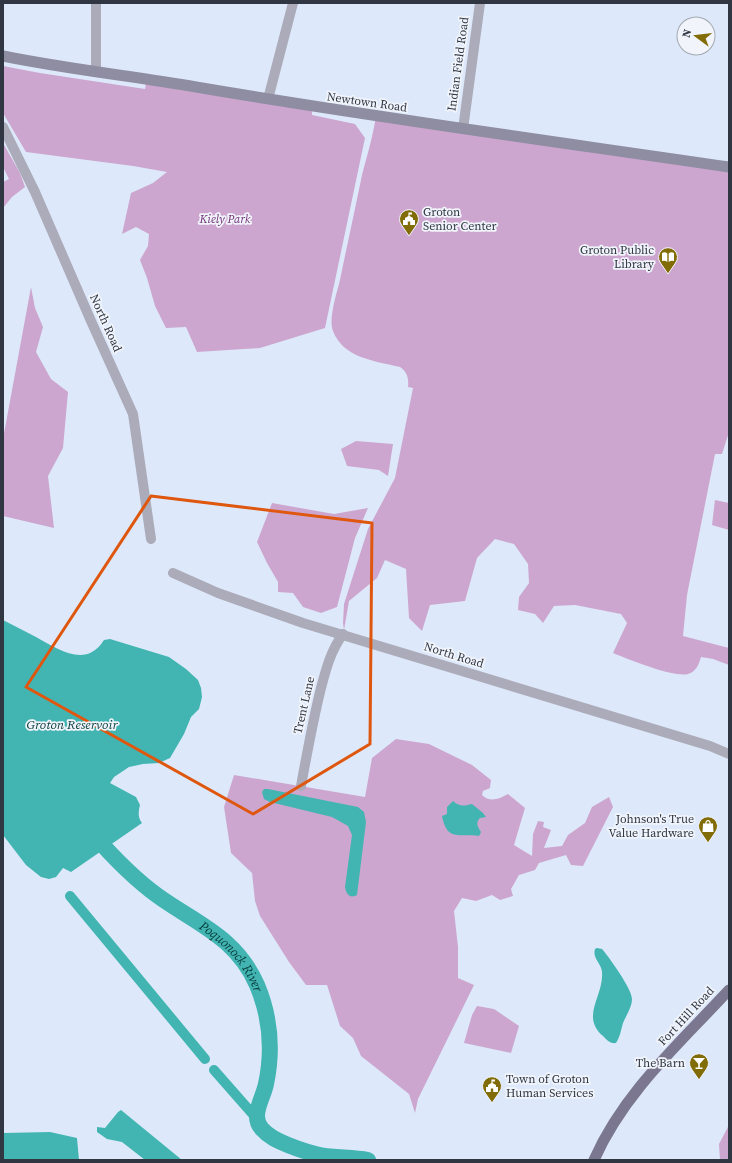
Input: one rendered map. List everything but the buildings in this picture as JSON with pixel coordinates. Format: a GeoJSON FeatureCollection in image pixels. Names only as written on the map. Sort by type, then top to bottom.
{"type":"FeatureCollection","features":[{"type":"Feature","properties":{"kind":"main road","name":"Newtown Road"},"geometry":{"type":"LineString","coordinates":[[3,56],[292,104],[729,167]]}},
{"type":"Feature","properties":{"kind":"main road","name":"Fort Hill Road"},"geometry":{"type":"LineString","coordinates":[[594,1160],[610,1129],[635,1092],[661,1061],[729,990]]}},
{"type":"Feature","properties":{"kind":"street"},"geometry":{"type":"LineString","coordinates":[[96,3],[96,72]]}},
{"type":"Feature","properties":{"kind":"street"},"geometry":{"type":"LineString","coordinates":[[268,99],[293,3]]}},
{"type":"Feature","properties":{"kind":"street","name":"Indian Field Road"},"geometry":{"type":"LineString","coordinates":[[463,129],[480,3]]}},
{"type":"Feature","properties":{"kind":"street","name":"North Road"},"geometry":{"type":"LineString","coordinates":[[3,128],[35,192],[133,414],[151,538]]}},
{"type":"Feature","properties":{"kind":"street","name":"North Road"},"geometry":{"type":"LineString","coordinates":[[173,573],[218,593],[303,623],[688,740],[729,754]]}},
{"type":"Feature","properties":{"kind":"street","name":"Trent Lane"},"geometry":{"type":"LineString","coordinates":[[301,786],[311,729],[327,665],[333,648],[343,634]]}},
{"type":"Feature","properties":{"kind":"highlighted area"},"geometry":{"type":"Polygon","coordinates":[[[151,496],[372,523],[370,744],[253,814],[26,687],[151,496]]]}},
{"type":"Feature","properties":{"kind":"green space","name":"Kiely Park"},"geometry":{"type":"Polygon","coordinates":[[[3,66],[145,89],[146,83],[312,106],[312,115],[355,124],[365,138],[325,328],[260,348],[197,352],[186,327],[166,328],[155,306],[140,260],[148,246],[149,234],[136,227],[122,234],[131,193],[153,183],[167,172],[26,152],[3,113],[3,66]]]}},
{"type":"Feature","properties":{"kind":"green space"},"geometry":{"type":"Polygon","coordinates":[[[376,116],[729,167],[729,432],[722,454],[715,454],[687,595],[683,636],[729,648],[729,665],[713,659],[701,657],[695,670],[691,673],[681,674],[662,671],[613,653],[627,623],[621,614],[575,605],[554,606],[543,623],[535,614],[518,610],[519,597],[529,583],[528,564],[514,544],[495,539],[477,558],[465,601],[430,605],[422,631],[409,618],[406,569],[385,560],[377,578],[349,601],[344,630],[344,604],[368,529],[395,478],[413,388],[408,387],[407,376],[400,367],[361,357],[344,347],[338,340],[332,326],[334,306],[376,116]]]}},
{"type":"Feature","properties":{"kind":"green space"},"geometry":{"type":"Polygon","coordinates":[[[3,143],[20,173],[25,187],[12,197],[3,208],[3,182],[9,179],[3,167],[3,143]]]}},
{"type":"Feature","properties":{"kind":"green space"},"geometry":{"type":"Polygon","coordinates":[[[31,287],[35,308],[43,327],[36,352],[51,379],[68,392],[63,448],[48,476],[54,528],[3,516],[3,439],[31,287]]]}},
{"type":"Feature","properties":{"kind":"green space"},"geometry":{"type":"Polygon","coordinates":[[[356,441],[393,444],[388,476],[379,470],[347,466],[341,449],[356,441]]]}},
{"type":"Feature","properties":{"kind":"green space"},"geometry":{"type":"Polygon","coordinates":[[[715,500],[729,503],[729,530],[712,525],[715,500]]]}},
{"type":"Feature","properties":{"kind":"green space"},"geometry":{"type":"Polygon","coordinates":[[[272,503],[334,514],[368,508],[355,538],[337,607],[321,613],[303,607],[293,593],[278,592],[278,582],[257,542],[272,503]]]}},
{"type":"Feature","properties":{"kind":"green space"},"geometry":{"type":"Polygon","coordinates":[[[396,739],[429,744],[472,765],[491,780],[490,788],[483,791],[482,795],[491,800],[498,799],[508,794],[525,808],[514,845],[532,856],[533,834],[538,821],[544,822],[543,827],[551,830],[544,848],[562,846],[568,835],[585,823],[592,807],[609,797],[613,807],[583,866],[571,865],[566,855],[539,863],[535,870],[519,875],[511,889],[513,896],[500,900],[492,895],[476,901],[462,898],[454,911],[458,947],[458,978],[474,985],[418,1099],[415,1113],[409,1094],[361,1056],[353,1038],[340,1026],[327,985],[306,985],[289,962],[260,916],[255,901],[252,873],[231,853],[224,807],[234,775],[365,797],[372,758],[396,739]]]}},
{"type":"Feature","properties":{"kind":"green space"},"geometry":{"type":"Polygon","coordinates":[[[477,1006],[494,1009],[519,1026],[511,1053],[464,1043],[472,1015],[477,1006]]]}},
{"type":"Feature","properties":{"kind":"green space"},"geometry":{"type":"Polygon","coordinates":[[[729,1125],[729,1160],[720,1160],[719,1144],[729,1125]]]}},
{"type":"Feature","properties":{"kind":"water","name":"Groton Reservoir"},"geometry":{"type":"Polygon","coordinates":[[[3,620],[53,647],[72,654],[80,655],[89,653],[97,649],[104,640],[110,639],[169,657],[198,680],[201,688],[202,697],[199,709],[191,717],[184,734],[170,758],[159,763],[129,767],[114,777],[110,783],[136,797],[140,805],[139,815],[142,823],[71,872],[63,868],[56,877],[49,879],[41,877],[26,865],[3,835],[3,620]]]}},
{"type":"Feature","properties":{"kind":"water"},"geometry":{"type":"Polygon","coordinates":[[[264,789],[358,807],[364,812],[366,822],[357,895],[350,896],[346,892],[345,887],[352,835],[348,826],[332,817],[270,802],[264,799],[262,792],[264,789]]]}},
{"type":"Feature","properties":{"kind":"water"},"geometry":{"type":"Polygon","coordinates":[[[453,801],[462,806],[472,804],[486,817],[480,818],[477,823],[481,832],[479,836],[455,835],[447,830],[442,816],[447,814],[447,807],[453,801]]]}},
{"type":"Feature","properties":{"kind":"water"},"geometry":{"type":"Polygon","coordinates":[[[597,948],[602,949],[615,966],[628,988],[632,999],[616,1043],[610,1042],[606,1039],[596,1028],[593,1021],[593,1013],[602,981],[602,969],[594,952],[597,948]]]}},
{"type":"Feature","properties":{"kind":"water"},"geometry":{"type":"Polygon","coordinates":[[[121,1110],[182,1160],[145,1160],[122,1142],[107,1139],[97,1132],[97,1127],[105,1128],[121,1110]]]}},
{"type":"Feature","properties":{"kind":"water"},"geometry":{"type":"Polygon","coordinates":[[[50,1132],[77,1138],[79,1160],[3,1160],[3,1133],[50,1132]]]}},
{"type":"Feature","properties":{"kind":"waterway","name":"Poquonock River"},"geometry":{"type":"LineString","coordinates":[[92,833],[140,882],[227,943],[248,969],[257,985],[265,1009],[269,1034],[270,1046],[268,1072],[257,1113],[257,1119],[262,1129],[277,1140],[308,1152],[326,1156],[368,1160]]}},
{"type":"Feature","properties":{"kind":"waterway"},"geometry":{"type":"LineString","coordinates":[[70,896],[205,1059]]}},
{"type":"Feature","properties":{"kind":"waterway"},"geometry":{"type":"LineString","coordinates":[[214,1070],[257,1119]]}},
{"type":"Feature","properties":{"kind":"place","name":"Groton Senior Center"},"geometry":{"type":"Point","coordinates":[409,236]}},
{"type":"Feature","properties":{"kind":"place","name":"Groton Public Library"},"geometry":{"type":"Point","coordinates":[668,274]}},
{"type":"Feature","properties":{"kind":"place","name":"Johnson's True Value Hardware"},"geometry":{"type":"Point","coordinates":[708,843]}},
{"type":"Feature","properties":{"kind":"place","name":"The Barn"},"geometry":{"type":"Point","coordinates":[699,1080]}},
{"type":"Feature","properties":{"kind":"place","name":"Town of Groton Human Services"},"geometry":{"type":"Point","coordinates":[492,1103]}}]}
